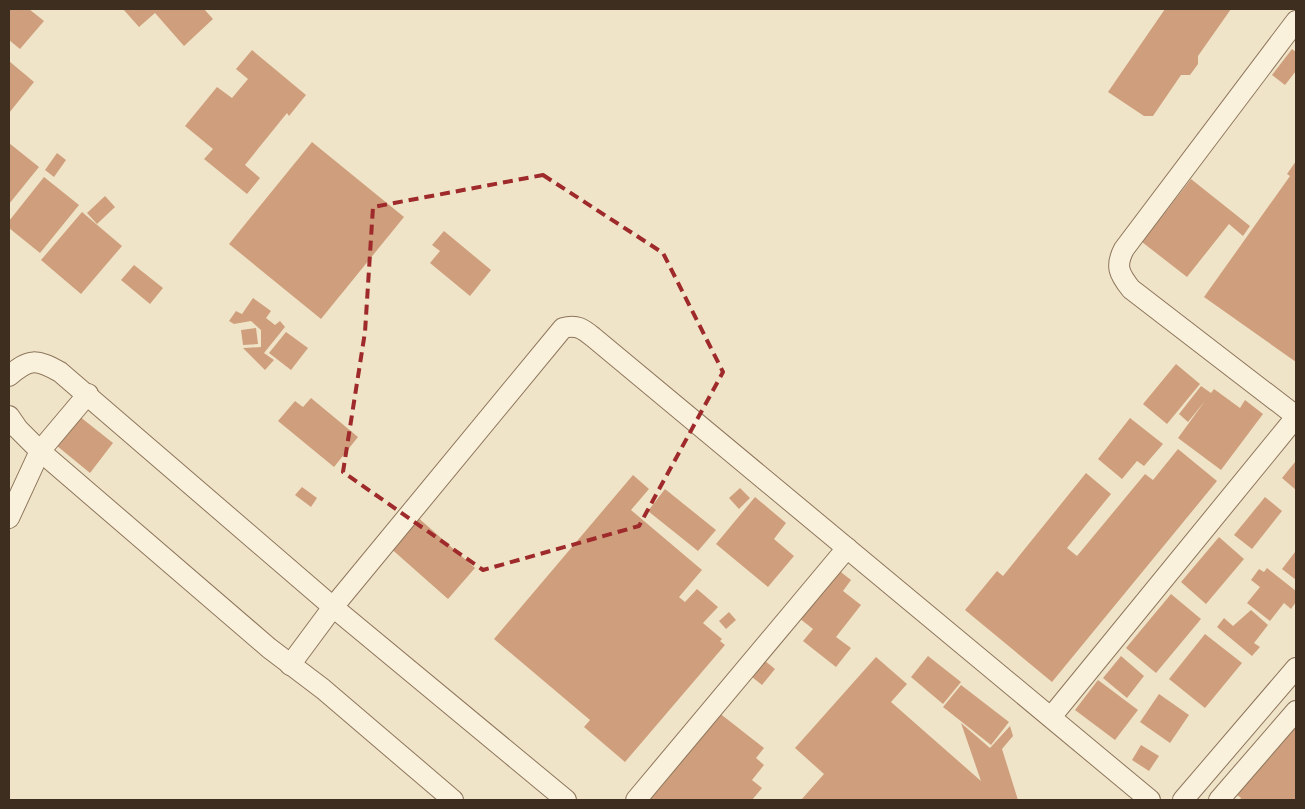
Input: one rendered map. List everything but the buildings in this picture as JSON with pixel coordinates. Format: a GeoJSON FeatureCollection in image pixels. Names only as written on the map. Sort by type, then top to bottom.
{"type":"FeatureCollection","features":[{"type":"Feature","properties":{"kind":"street"},"geometry":{"type":"LineString","coordinates":[[1051,717],[1296,416],[1130,289],[1119,275],[1118,261],[1124,249],[1296,20]]}},
{"type":"Feature","properties":{"kind":"street"},"geometry":{"type":"LineString","coordinates":[[290,665],[333,607],[563,328],[572,326],[582,328],[1150,800]]}},
{"type":"Feature","properties":{"kind":"street"},"geometry":{"type":"LineString","coordinates":[[9,376],[30,361],[42,362],[60,372],[88,394],[333,607],[566,800]]}},
{"type":"Feature","properties":{"kind":"street"},"geometry":{"type":"LineString","coordinates":[[9,518],[40,451],[88,394]]}},
{"type":"Feature","properties":{"kind":"street"},"geometry":{"type":"LineString","coordinates":[[9,416],[18,429],[40,451],[290,665],[323,689],[453,800]]}},
{"type":"Feature","properties":{"kind":"street"},"geometry":{"type":"LineString","coordinates":[[636,800],[847,548]]}},
{"type":"Feature","properties":{"kind":"street"},"geometry":{"type":"LineString","coordinates":[[1183,800],[1296,668]]}},
{"type":"Feature","properties":{"kind":"street"},"geometry":{"type":"LineString","coordinates":[[1219,800],[1296,711]]}},
{"type":"Feature","properties":{"kind":"highlighted area"},"geometry":{"type":"Polygon","coordinates":[[[543,175],[663,253],[723,372],[639,526],[483,570],[343,472],[365,332],[373,207],[543,175]]]}}]}
